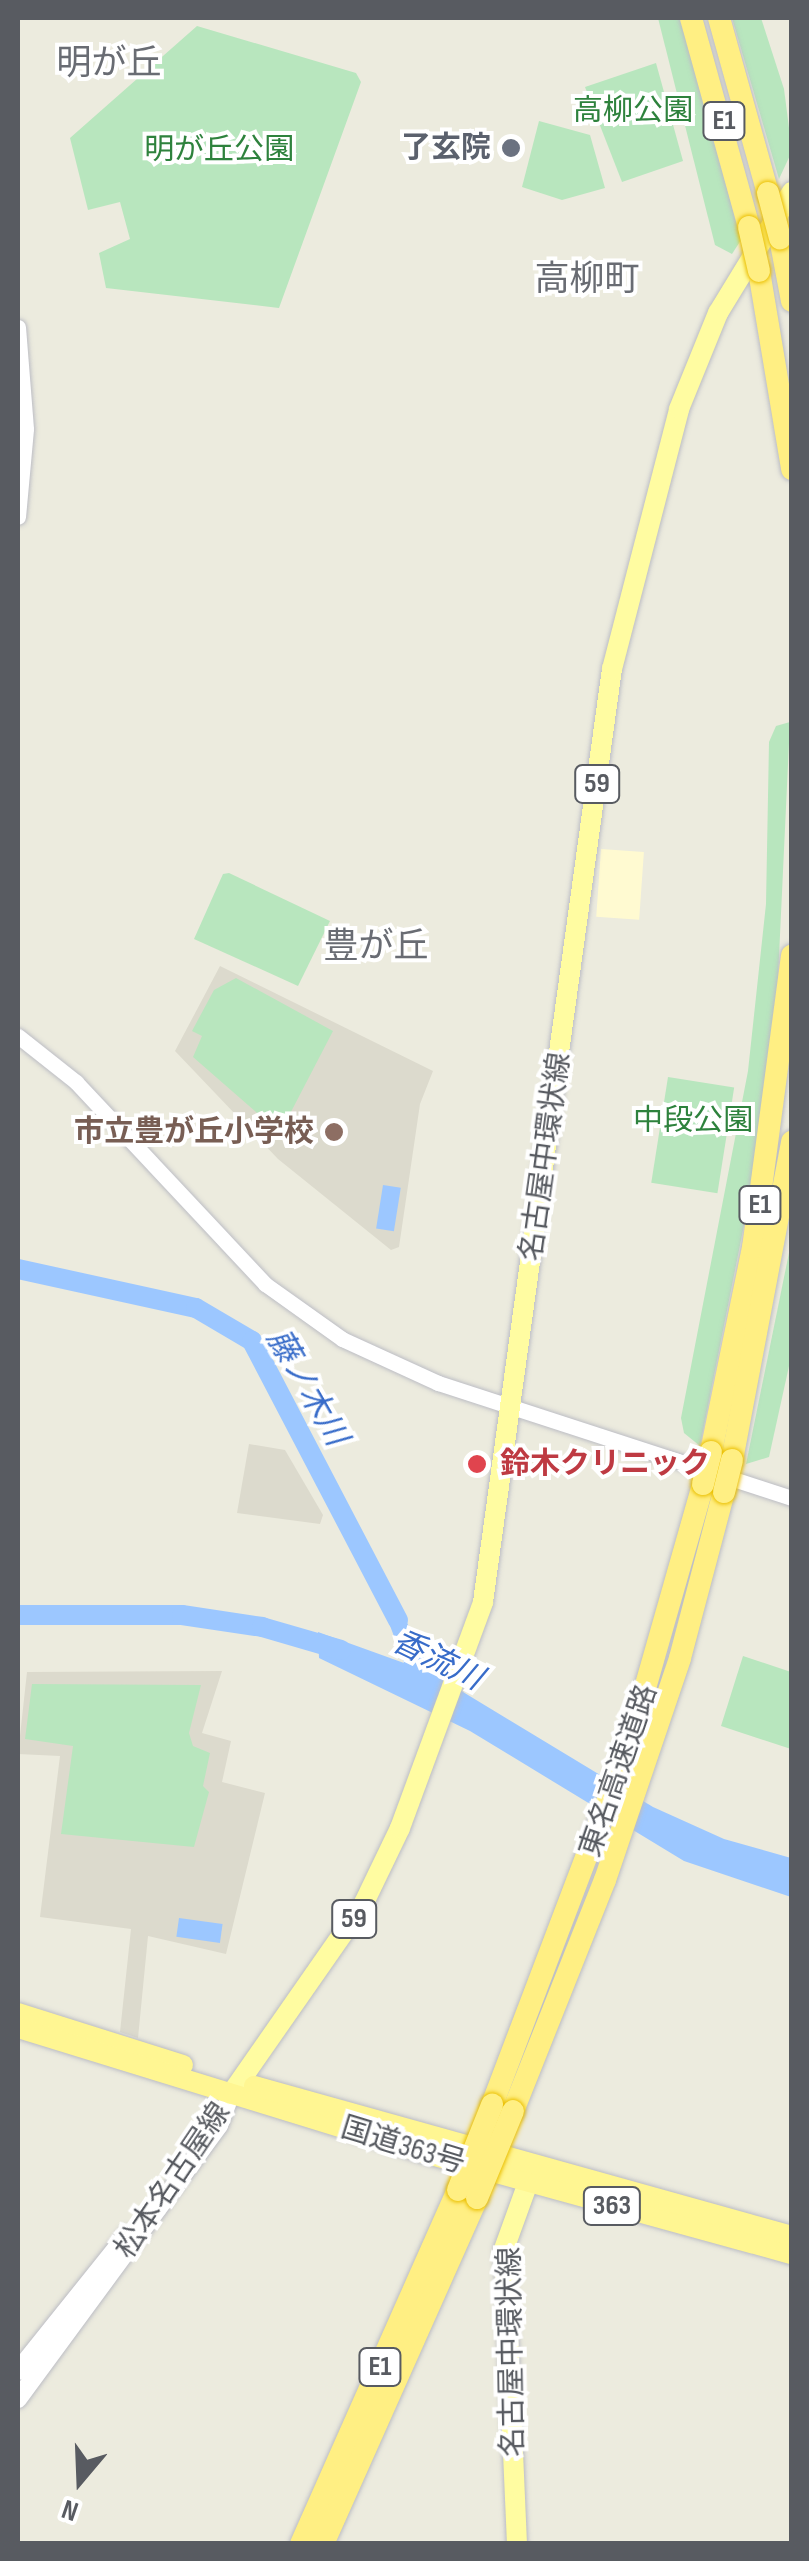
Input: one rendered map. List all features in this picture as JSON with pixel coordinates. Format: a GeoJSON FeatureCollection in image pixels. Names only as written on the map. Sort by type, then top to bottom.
{"type":"FeatureCollection","features":[{"type":"Feature","properties":{"kind":"highway","name":"E1"},"geometry":{"type":"LineString","coordinates":[[692,18],[759,271],[792,470]]}},
{"type":"Feature","properties":{"kind":"highway","name":"E1"},"geometry":{"type":"LineString","coordinates":[[718,18],[780,192],[780,238],[792,301]]}},
{"type":"Feature","properties":{"kind":"highway","name":"東名高速道路"},"geometry":{"type":"LineString","coordinates":[[722,1456],[792,956]]}},
{"type":"Feature","properties":{"kind":"highway","name":"東名高速道路"},"geometry":{"type":"LineString","coordinates":[[324,2544],[595,1876],[640,1746],[714,1488],[792,1142]]}},
{"type":"Feature","properties":{"kind":"highway","name":"国道363号"},"geometry":{"type":"LineString","coordinates":[[18,2013],[236,2088]]}},
{"type":"Feature","properties":{"kind":"highway","name":"国道363号"},"geometry":{"type":"LineString","coordinates":[[18,2028],[531,2174],[792,2254]]}},
{"type":"Feature","properties":{"kind":"highway","name":"国道363号"},"geometry":{"type":"LineString","coordinates":[[531,2174],[792,2236]]}},
{"type":"Feature","properties":{"kind":"highway","name":"東名高速道路"},"geometry":{"type":"LineString","coordinates":[[302,2544],[467,2194]]}},
{"type":"Feature","properties":{"kind":"main road","name":"名古屋中環状線"},"geometry":{"type":"LineString","coordinates":[[236,2088],[363,1905],[437,1732],[483,1602],[513,1408],[612,669],[679,409],[718,314],[780,192]]}},
{"type":"Feature","properties":{"kind":"main road","name":"松本名古屋線"},"geometry":{"type":"LineString","coordinates":[[18,2372],[236,2088]]}},
{"type":"Feature","properties":{"kind":"main road","name":"松本名古屋線"},"geometry":{"type":"LineString","coordinates":[[18,2399],[218,2125],[236,2088]]}},
{"type":"Feature","properties":{"kind":"main road","name":"名古屋中環状線"},"geometry":{"type":"LineString","coordinates":[[517,2544],[504,2249],[531,2174]]}},
{"type":"Feature","properties":{"kind":"street"},"geometry":{"type":"LineString","coordinates":[[18,326],[26,428],[18,517]]}},
{"type":"Feature","properties":{"kind":"street"},"geometry":{"type":"LineString","coordinates":[[18,1036],[76,1082],[284,1300],[386,1361],[513,1408],[792,1498]]}},
{"type":"Feature","properties":{"kind":"shaded area"},"geometry":{"type":"Polygon","coordinates":[[[601,849],[644,852],[639,920],[596,917],[601,849]]]}},
{"type":"Feature","properties":{"kind":"shaded area","name":"市立豊が丘小学校"},"geometry":{"type":"Polygon","coordinates":[[[220,966],[433,1071],[420,1104],[399,1247],[391,1250],[278,1159],[175,1051],[220,966]]]}},
{"type":"Feature","properties":{"kind":"shaded area"},"geometry":{"type":"Polygon","coordinates":[[[249,1444],[285,1450],[323,1515],[320,1524],[237,1513],[249,1444]]]}},
{"type":"Feature","properties":{"kind":"shaded area"},"geometry":{"type":"Polygon","coordinates":[[[222,1671],[202,1733],[231,1741],[222,1782],[265,1793],[226,1954],[148,1936],[138,2038],[120,2032],[131,1929],[40,1917],[60,1756],[18,1754],[27,1672],[222,1671]]]}},
{"type":"Feature","properties":{"kind":"green space"},"geometry":{"type":"Polygon","coordinates":[[[658,18],[679,18],[687,41],[741,240],[732,254],[715,245],[658,18]]]}},
{"type":"Feature","properties":{"kind":"green space"},"geometry":{"type":"Polygon","coordinates":[[[732,18],[761,18],[784,89],[792,151],[779,179],[732,18]]]}},
{"type":"Feature","properties":{"kind":"green space","name":"明が丘公園"},"geometry":{"type":"Polygon","coordinates":[[[197,26],[356,73],[361,82],[279,308],[106,288],[99,253],[130,239],[120,202],[88,210],[70,138],[197,26]]]}},
{"type":"Feature","properties":{"kind":"green space","name":"高柳公園"},"geometry":{"type":"Polygon","coordinates":[[[656,63],[683,161],[622,182],[585,87],[656,63]]]}},
{"type":"Feature","properties":{"kind":"green space"},"geometry":{"type":"Polygon","coordinates":[[[539,121],[590,135],[605,188],[562,200],[522,187],[539,121]]]}},
{"type":"Feature","properties":{"kind":"green space"},"geometry":{"type":"Polygon","coordinates":[[[790,722],[777,999],[748,1205],[700,1446],[684,1433],[681,1418],[748,1071],[766,904],[769,742],[776,726],[790,722]]]}},
{"type":"Feature","properties":{"kind":"green space"},"geometry":{"type":"Polygon","coordinates":[[[229,873],[330,921],[298,986],[194,939],[223,874],[229,873]]]}},
{"type":"Feature","properties":{"kind":"green space"},"geometry":{"type":"Polygon","coordinates":[[[236,978],[333,1031],[280,1133],[193,1057],[202,1036],[192,1031],[214,990],[236,978]]]}},
{"type":"Feature","properties":{"kind":"green space","name":"中段公園"},"geometry":{"type":"Polygon","coordinates":[[[668,1077],[734,1087],[717,1193],[651,1183],[668,1077]]]}},
{"type":"Feature","properties":{"kind":"green space"},"geometry":{"type":"Polygon","coordinates":[[[791,1243],[791,1357],[769,1457],[746,1464],[791,1243]]]}},
{"type":"Feature","properties":{"kind":"green space"},"geometry":{"type":"Polygon","coordinates":[[[743,1656],[791,1672],[791,1749],[721,1726],[743,1656]]]}},
{"type":"Feature","properties":{"kind":"green space"},"geometry":{"type":"Polygon","coordinates":[[[32,1684],[201,1685],[189,1733],[193,1746],[210,1753],[203,1786],[209,1792],[194,1847],[61,1834],[73,1746],[25,1739],[32,1684]]]}},
{"type":"Feature","properties":{"kind":"water"},"geometry":{"type":"Polygon","coordinates":[[[383,1185],[401,1188],[394,1231],[376,1228],[383,1185]]]}},
{"type":"Feature","properties":{"kind":"water"},"geometry":{"type":"Polygon","coordinates":[[[391,1593],[435,1675],[653,1807],[724,1839],[791,1858],[791,1897],[684,1861],[470,1731],[319,1658],[318,1632],[404,1663],[380,1599],[391,1593]]]}},
{"type":"Feature","properties":{"kind":"water"},"geometry":{"type":"Polygon","coordinates":[[[179,1918],[223,1924],[220,1943],[176,1937],[179,1918]]]}},
{"type":"Feature","properties":{"kind":"waterway","name":"藤ノ木川"},"geometry":{"type":"LineString","coordinates":[[18,1269],[196,1308],[252,1341],[398,1620]]}},
{"type":"Feature","properties":{"kind":"waterway","name":"香流川"},"geometry":{"type":"LineString","coordinates":[[18,1615],[182,1615],[262,1627],[341,1650]]}},
{"type":"Feature","properties":{"kind":"place","name":"了玄院"},"geometry":{"type":"Point","coordinates":[511,148]}},
{"type":"Feature","properties":{"kind":"place","name":"市立豊が丘小学校"},"geometry":{"type":"Point","coordinates":[334,1132]}},
{"type":"Feature","properties":{"kind":"place","name":"鈴木クリニック"},"geometry":{"type":"Point","coordinates":[477,1464]}},
{"type":"Feature","properties":{"kind":"district","name":"明が丘"},"geometry":{"type":"Point","coordinates":[109,64]}},
{"type":"Feature","properties":{"kind":"district","name":"高柳町"},"geometry":{"type":"Point","coordinates":[587,280]}},
{"type":"Feature","properties":{"kind":"district","name":"豊が丘"},"geometry":{"type":"Point","coordinates":[376,947]}}]}
